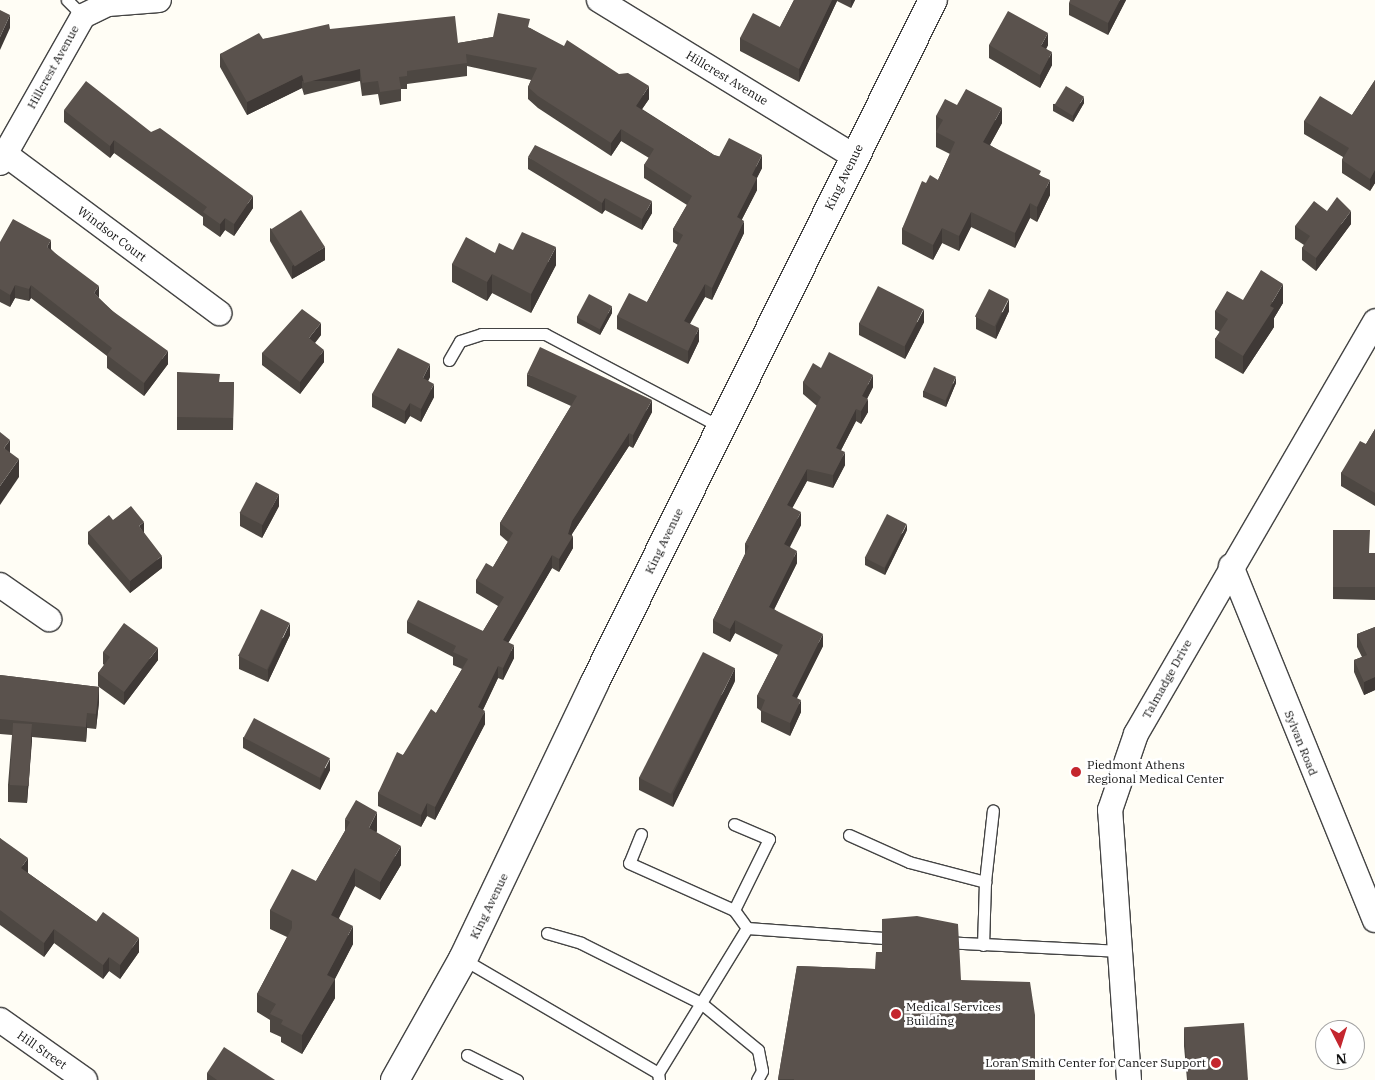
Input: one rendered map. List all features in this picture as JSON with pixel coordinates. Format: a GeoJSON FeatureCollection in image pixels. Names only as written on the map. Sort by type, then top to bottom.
{"type":"FeatureCollection","features":[{"type":"Feature","properties":{"kind":"street","name":"Hillcrest Avenue"},"geometry":{"type":"LineString","coordinates":[[2,159],[75,8],[159,0]]}},
{"type":"Feature","properties":{"kind":"street","name":"Hillcrest Avenue"},"geometry":{"type":"LineString","coordinates":[[599,0],[854,156]]}},
{"type":"Feature","properties":{"kind":"street","name":"King Avenue"},"geometry":{"type":"LineString","coordinates":[[395,1080],[463,959],[720,427],[933,0]]}},
{"type":"Feature","properties":{"kind":"street","name":"Windsor Court"},"geometry":{"type":"LineString","coordinates":[[2,159],[219,313]]}},
{"type":"Feature","properties":{"kind":"street","name":"Talmadge Drive"},"geometry":{"type":"LineString","coordinates":[[1129,1080],[1110,810],[1136,734],[1231,566],[1375,321]]}},
{"type":"Feature","properties":{"kind":"street","name":"Sylvan Road"},"geometry":{"type":"LineString","coordinates":[[1231,566],[1375,920]]}},
{"type":"Feature","properties":{"kind":"street"},"geometry":{"type":"LineString","coordinates":[[0,585],[49,619]]}},
{"type":"Feature","properties":{"kind":"street","name":"Hill Street"},"geometry":{"type":"LineString","coordinates":[[0,1020],[85,1080]]}},
{"type":"Feature","properties":{"kind":"lane"},"geometry":{"type":"LineString","coordinates":[[449,360],[460,341],[481,334],[545,334],[720,427]]}},
{"type":"Feature","properties":{"kind":"lane"},"geometry":{"type":"LineString","coordinates":[[983,945],[985,882],[993,810]]}},
{"type":"Feature","properties":{"kind":"lane"},"geometry":{"type":"LineString","coordinates":[[734,824],[769,840],[734,910]]}},
{"type":"Feature","properties":{"kind":"lane"},"geometry":{"type":"LineString","coordinates":[[641,834],[629,863],[734,910],[747,928]]}},
{"type":"Feature","properties":{"kind":"lane"},"geometry":{"type":"LineString","coordinates":[[849,836],[909,862],[985,882]]}},
{"type":"Feature","properties":{"kind":"lane"},"geometry":{"type":"LineString","coordinates":[[463,959],[659,1076],[747,928]]}},
{"type":"Feature","properties":{"kind":"lane"},"geometry":{"type":"LineString","coordinates":[[747,928],[914,940]]}},
{"type":"Feature","properties":{"kind":"lane"},"geometry":{"type":"LineString","coordinates":[[547,933],[581,943],[701,1003],[758,1050],[762,1071],[757,1080]]}},
{"type":"Feature","properties":{"kind":"lane"},"geometry":{"type":"LineString","coordinates":[[934,942],[1121,951]]}},
{"type":"Feature","properties":{"kind":"lane"},"geometry":{"type":"LineString","coordinates":[[467,1055],[517,1080]]}},
{"type":"Feature","properties":{"kind":"building"},"geometry":{"type":"Polygon","coordinates":[[[794,0],[832,0],[799,69],[740,38],[753,13],[780,27],[794,0]]]}},
{"type":"Feature","properties":{"kind":"building"},"geometry":{"type":"Polygon","coordinates":[[[1070,0],[1120,0],[1108,23],[1069,3],[1070,0]]]}},
{"type":"Feature","properties":{"kind":"building"},"geometry":{"type":"Polygon","coordinates":[[[0,10],[10,15],[0,37],[0,10]]]}},
{"type":"Feature","properties":{"kind":"building"},"geometry":{"type":"Polygon","coordinates":[[[1008,11],[1048,33],[1041,46],[1052,52],[1040,75],[989,45],[1008,11]]]}},
{"type":"Feature","properties":{"kind":"building"},"geometry":{"type":"Polygon","coordinates":[[[498,13],[530,19],[528,27],[564,46],[567,40],[619,74],[628,73],[649,86],[636,106],[714,155],[719,157],[729,138],[762,155],[752,175],[757,178],[737,217],[744,221],[712,288],[705,284],[684,321],[699,328],[688,351],[617,316],[629,293],[647,302],[683,235],[673,229],[692,196],[644,165],[654,149],[621,129],[611,143],[538,96],[528,87],[537,68],[466,54],[467,63],[407,71],[407,76],[399,77],[401,89],[380,92],[378,81],[362,83],[360,69],[304,83],[302,75],[247,102],[220,54],[259,33],[263,39],[329,24],[330,29],[455,16],[458,43],[493,37],[498,13]]]}},
{"type":"Feature","properties":{"kind":"building"},"geometry":{"type":"Polygon","coordinates":[[[1375,80],[1375,170],[1370,179],[1342,160],[1349,148],[1304,121],[1320,96],[1352,115],[1375,80]]]}},
{"type":"Feature","properties":{"kind":"building"},"geometry":{"type":"Polygon","coordinates":[[[86,81],[151,132],[160,128],[253,196],[234,224],[225,218],[220,224],[203,212],[207,207],[114,140],[110,146],[64,110],[86,81]]]}},
{"type":"Feature","properties":{"kind":"building"},"geometry":{"type":"Polygon","coordinates":[[[1066,86],[1084,97],[1073,116],[1055,105],[1066,86]]]}},
{"type":"Feature","properties":{"kind":"building"},"geometry":{"type":"Polygon","coordinates":[[[966,89],[1002,108],[983,142],[1041,171],[1039,175],[1050,180],[1037,207],[1030,203],[1015,233],[971,212],[959,236],[942,228],[933,245],[902,229],[922,181],[926,183],[930,175],[938,180],[955,142],[936,132],[943,120],[936,116],[945,99],[957,105],[966,89]]]}},
{"type":"Feature","properties":{"kind":"building"},"geometry":{"type":"Polygon","coordinates":[[[535,145],[652,201],[642,219],[605,198],[602,203],[528,157],[535,145]]]}},
{"type":"Feature","properties":{"kind":"building"},"geometry":{"type":"Polygon","coordinates":[[[1337,197],[1351,211],[1316,258],[1302,248],[1310,236],[1295,226],[1314,201],[1327,211],[1337,197]]]}},
{"type":"Feature","properties":{"kind":"building"},"geometry":{"type":"Polygon","coordinates":[[[301,210],[325,247],[295,267],[271,230],[301,210]]]}},
{"type":"Feature","properties":{"kind":"building"},"geometry":{"type":"Polygon","coordinates":[[[13,219],[51,240],[47,247],[99,286],[94,293],[107,307],[168,351],[144,383],[107,355],[112,348],[31,285],[29,289],[15,285],[10,295],[0,289],[0,242],[13,219]]]}},
{"type":"Feature","properties":{"kind":"building"},"geometry":{"type":"Polygon","coordinates":[[[522,232],[556,247],[531,294],[492,274],[487,282],[452,264],[466,237],[495,253],[499,243],[513,250],[522,232]]]}},
{"type":"Feature","properties":{"kind":"building"},"geometry":{"type":"Polygon","coordinates":[[[1261,270],[1283,284],[1270,306],[1274,308],[1243,356],[1215,339],[1228,319],[1215,311],[1227,291],[1243,300],[1261,270]]]}},
{"type":"Feature","properties":{"kind":"building"},"geometry":{"type":"Polygon","coordinates":[[[878,286],[923,309],[904,347],[859,323],[878,286]]]}},
{"type":"Feature","properties":{"kind":"building"},"geometry":{"type":"Polygon","coordinates":[[[989,289],[1009,299],[995,327],[975,317],[989,289]]]}},
{"type":"Feature","properties":{"kind":"building"},"geometry":{"type":"Polygon","coordinates":[[[589,294],[612,306],[600,329],[577,317],[589,294]]]}},
{"type":"Feature","properties":{"kind":"building"},"geometry":{"type":"Polygon","coordinates":[[[302,309],[321,323],[309,338],[324,350],[300,382],[262,353],[302,309]]]}},
{"type":"Feature","properties":{"kind":"building"},"geometry":{"type":"Polygon","coordinates":[[[540,347],[652,400],[633,435],[629,433],[572,521],[568,534],[573,536],[559,559],[552,555],[503,640],[514,645],[503,668],[498,666],[478,707],[485,711],[435,807],[427,803],[421,815],[378,793],[397,752],[403,755],[431,709],[436,713],[468,659],[453,652],[456,646],[407,621],[418,600],[483,631],[504,597],[476,580],[486,563],[493,567],[513,533],[500,523],[577,396],[527,374],[540,347]]]}},
{"type":"Feature","properties":{"kind":"building"},"geometry":{"type":"Polygon","coordinates":[[[398,348],[430,364],[423,378],[434,384],[421,409],[410,403],[405,411],[372,394],[398,348]]]}},
{"type":"Feature","properties":{"kind":"building"},"geometry":{"type":"Polygon","coordinates":[[[829,352],[873,375],[862,396],[868,399],[861,411],[856,409],[836,448],[845,452],[833,475],[807,469],[787,505],[801,512],[784,544],[797,551],[769,607],[823,634],[792,696],[801,700],[790,723],[761,710],[765,700],[757,696],[783,645],[735,620],[730,629],[713,620],[749,546],[745,544],[821,397],[803,382],[813,363],[821,368],[829,352]]]}},
{"type":"Feature","properties":{"kind":"building"},"geometry":{"type":"Polygon","coordinates":[[[934,367],[956,377],[945,401],[923,391],[934,367]]]}},
{"type":"Feature","properties":{"kind":"building"},"geometry":{"type":"Polygon","coordinates":[[[177,372],[220,374],[219,382],[234,382],[233,418],[177,417],[177,372]]]}},
{"type":"Feature","properties":{"kind":"building"},"geometry":{"type":"Polygon","coordinates":[[[1375,429],[1375,493],[1341,473],[1360,441],[1366,444],[1375,429]]]}},
{"type":"Feature","properties":{"kind":"building"},"geometry":{"type":"Polygon","coordinates":[[[0,432],[10,440],[4,448],[19,459],[0,486],[0,432]]]}},
{"type":"Feature","properties":{"kind":"building"},"geometry":{"type":"Polygon","coordinates":[[[256,482],[279,494],[263,525],[240,513],[256,482]]]}},
{"type":"Feature","properties":{"kind":"building"},"geometry":{"type":"Polygon","coordinates":[[[131,506],[144,522],[139,526],[162,556],[130,581],[88,532],[109,515],[113,520],[131,506]]]}},
{"type":"Feature","properties":{"kind":"building"},"geometry":{"type":"Polygon","coordinates":[[[887,514],[907,524],[884,568],[865,558],[887,514]]]}},
{"type":"Feature","properties":{"kind":"building"},"geometry":{"type":"Polygon","coordinates":[[[1333,530],[1370,530],[1369,553],[1375,553],[1375,587],[1333,587],[1333,530]]]}},
{"type":"Feature","properties":{"kind":"building"},"geometry":{"type":"Polygon","coordinates":[[[261,609],[290,623],[267,670],[238,656],[261,609]]]}},
{"type":"Feature","properties":{"kind":"building"},"geometry":{"type":"Polygon","coordinates":[[[124,623],[158,648],[124,692],[98,673],[110,657],[103,652],[124,623]]]}},
{"type":"Feature","properties":{"kind":"building"},"geometry":{"type":"Polygon","coordinates":[[[1375,627],[1375,677],[1364,682],[1354,660],[1367,655],[1357,634],[1375,627]]]}},
{"type":"Feature","properties":{"kind":"building"},"geometry":{"type":"Polygon","coordinates":[[[703,652],[735,668],[671,794],[639,778],[703,652]]]}},
{"type":"Feature","properties":{"kind":"building"},"geometry":{"type":"Polygon","coordinates":[[[0,675],[99,687],[96,714],[87,713],[86,727],[0,719],[0,675]]]}},
{"type":"Feature","properties":{"kind":"building"},"geometry":{"type":"Polygon","coordinates":[[[254,718],[330,758],[320,778],[244,737],[254,718]]]}},
{"type":"Feature","properties":{"kind":"building"},"geometry":{"type":"Polygon","coordinates":[[[13,723],[32,724],[29,786],[10,785],[13,723]]]}},
{"type":"Feature","properties":{"kind":"building"},"geometry":{"type":"Polygon","coordinates":[[[356,800],[377,812],[369,828],[401,846],[380,882],[355,868],[331,915],[353,926],[327,975],[335,979],[302,1035],[281,1024],[283,1020],[270,1014],[276,1004],[257,994],[292,928],[292,921],[270,910],[292,869],[316,881],[350,822],[345,819],[356,800]]]}},
{"type":"Feature","properties":{"kind":"building"},"geometry":{"type":"Polygon","coordinates":[[[0,838],[28,858],[21,868],[96,922],[103,912],[139,938],[120,965],[109,957],[103,965],[54,929],[44,943],[0,910],[0,838]]]}},
{"type":"Feature","properties":{"kind":"building","name":"Medical Services Building"},"geometry":{"type":"Polygon","coordinates":[[[917,916],[958,924],[961,980],[1030,982],[1035,1015],[1035,1080],[778,1079],[797,966],[875,969],[876,952],[882,952],[882,919],[917,916]]]}},
{"type":"Feature","properties":{"kind":"building","name":"Loran Smith Center for Cancer Support"},"geometry":{"type":"Polygon","coordinates":[[[1244,1023],[1248,1080],[1188,1080],[1184,1027],[1244,1023]]]}},
{"type":"Feature","properties":{"kind":"building"},"geometry":{"type":"Polygon","coordinates":[[[224,1047],[275,1080],[217,1080],[207,1073],[224,1047]]]}},
{"type":"Feature","properties":{"kind":"place","name":"Piedmont Athens Regional Medical Center"},"geometry":{"type":"Point","coordinates":[1076,772]}},
{"type":"Feature","properties":{"kind":"place","name":"Medical Services Building"},"geometry":{"type":"Point","coordinates":[896,1014]}},
{"type":"Feature","properties":{"kind":"place","name":"Loran Smith Center for Cancer Support"},"geometry":{"type":"Point","coordinates":[1216,1063]}}]}
